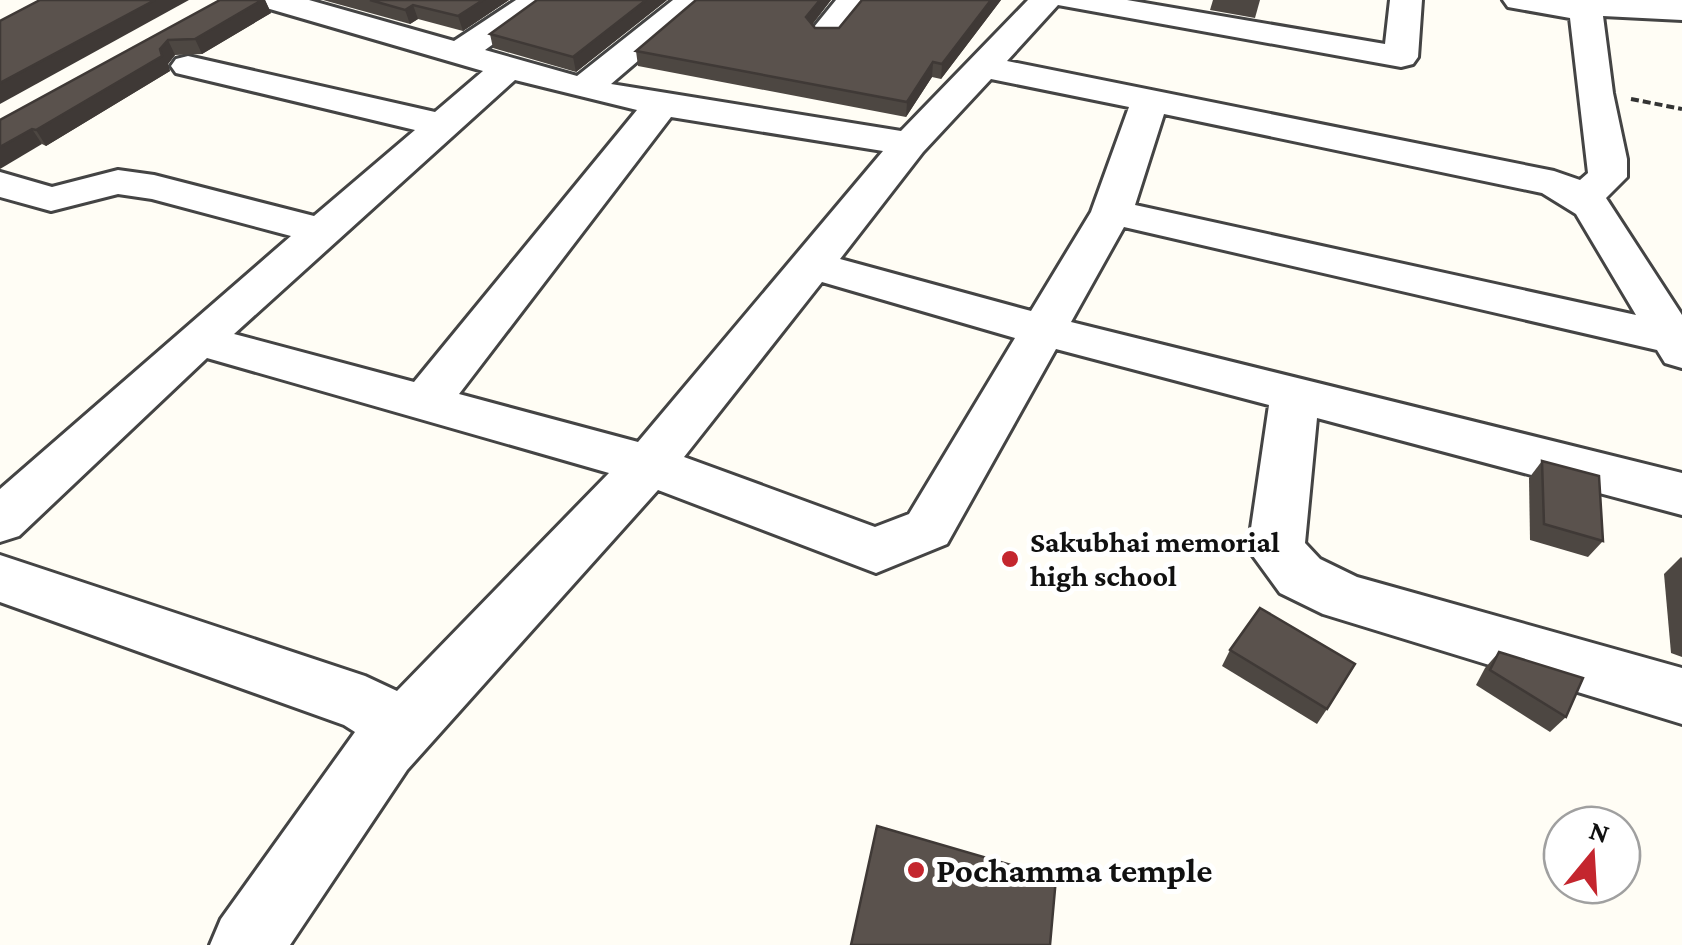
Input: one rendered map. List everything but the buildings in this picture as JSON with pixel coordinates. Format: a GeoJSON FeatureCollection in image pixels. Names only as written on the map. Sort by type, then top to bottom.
{"type":"FeatureCollection","features":[{"type":"Feature","properties":{"kind":"street"},"geometry":{"type":"LineString","coordinates":[[274,0],[584,89],[910,144]]}},
{"type":"Feature","properties":{"kind":"street"},"geometry":{"type":"LineString","coordinates":[[344,19],[377,0]]}},
{"type":"Feature","properties":{"kind":"street"},"geometry":{"type":"LineString","coordinates":[[457,54],[538,0]]}},
{"type":"Feature","properties":{"kind":"street"},"geometry":{"type":"LineString","coordinates":[[584,89],[692,0]]}},
{"type":"Feature","properties":{"kind":"street"},"geometry":{"type":"LineString","coordinates":[[827,32],[853,0]]}},
{"type":"Feature","properties":{"kind":"street"},"geometry":{"type":"LineString","coordinates":[[248,945],[384,749],[648,465],[910,144],[1046,1],[1401,57],[1406,0]]}},
{"type":"Feature","properties":{"kind":"street"},"geometry":{"type":"LineString","coordinates":[[1519,0],[1586,11]]}},
{"type":"Feature","properties":{"kind":"street"},"geometry":{"type":"LineString","coordinates":[[1586,11],[1594,4],[1610,2],[1682,10]]}},
{"type":"Feature","properties":{"kind":"street"},"geometry":{"type":"LineString","coordinates":[[1576,193],[1594,189],[1607,177],[1608,160],[1595,93],[1586,11]]}},
{"type":"Feature","properties":{"kind":"street"},"geometry":{"type":"LineString","coordinates":[[188,66],[442,125]]}},
{"type":"Feature","properties":{"kind":"street"},"geometry":{"type":"LineString","coordinates":[[986,67],[1554,183],[1576,193],[1606,228],[1677,345]]}},
{"type":"Feature","properties":{"kind":"street"},"geometry":{"type":"LineString","coordinates":[[0,521],[198,340],[506,69]]}},
{"type":"Feature","properties":{"kind":"street"},"geometry":{"type":"LineString","coordinates":[[198,340],[648,465],[876,550],[928,529],[1112,212],[1150,103]]}},
{"type":"Feature","properties":{"kind":"street"},"geometry":{"type":"LineString","coordinates":[[425,403],[661,105]]}},
{"type":"Feature","properties":{"kind":"street"},"geometry":{"type":"LineString","coordinates":[[0,184],[51,199],[118,182],[154,186],[322,231]]}},
{"type":"Feature","properties":{"kind":"street"},"geometry":{"type":"LineString","coordinates":[[1112,212],[1677,345]]}},
{"type":"Feature","properties":{"kind":"street"},"geometry":{"type":"LineString","coordinates":[[812,264],[1044,330],[1682,494]]}},
{"type":"Feature","properties":{"kind":"street"},"geometry":{"type":"LineString","coordinates":[[1296,394],[1276,549],[1300,576],[1343,597],[1682,696]]}},
{"type":"Feature","properties":{"kind":"street"},"geometry":{"type":"LineString","coordinates":[[0,578],[365,704],[389,720],[384,749]]}},
{"type":"Feature","properties":{"kind":"place","name":"Sakubhai memorial high school"},"geometry":{"type":"Point","coordinates":[1010,559]}},
{"type":"Feature","properties":{"kind":"place","name":"Pochamma temple"},"geometry":{"type":"Point","coordinates":[916,870]}}]}
